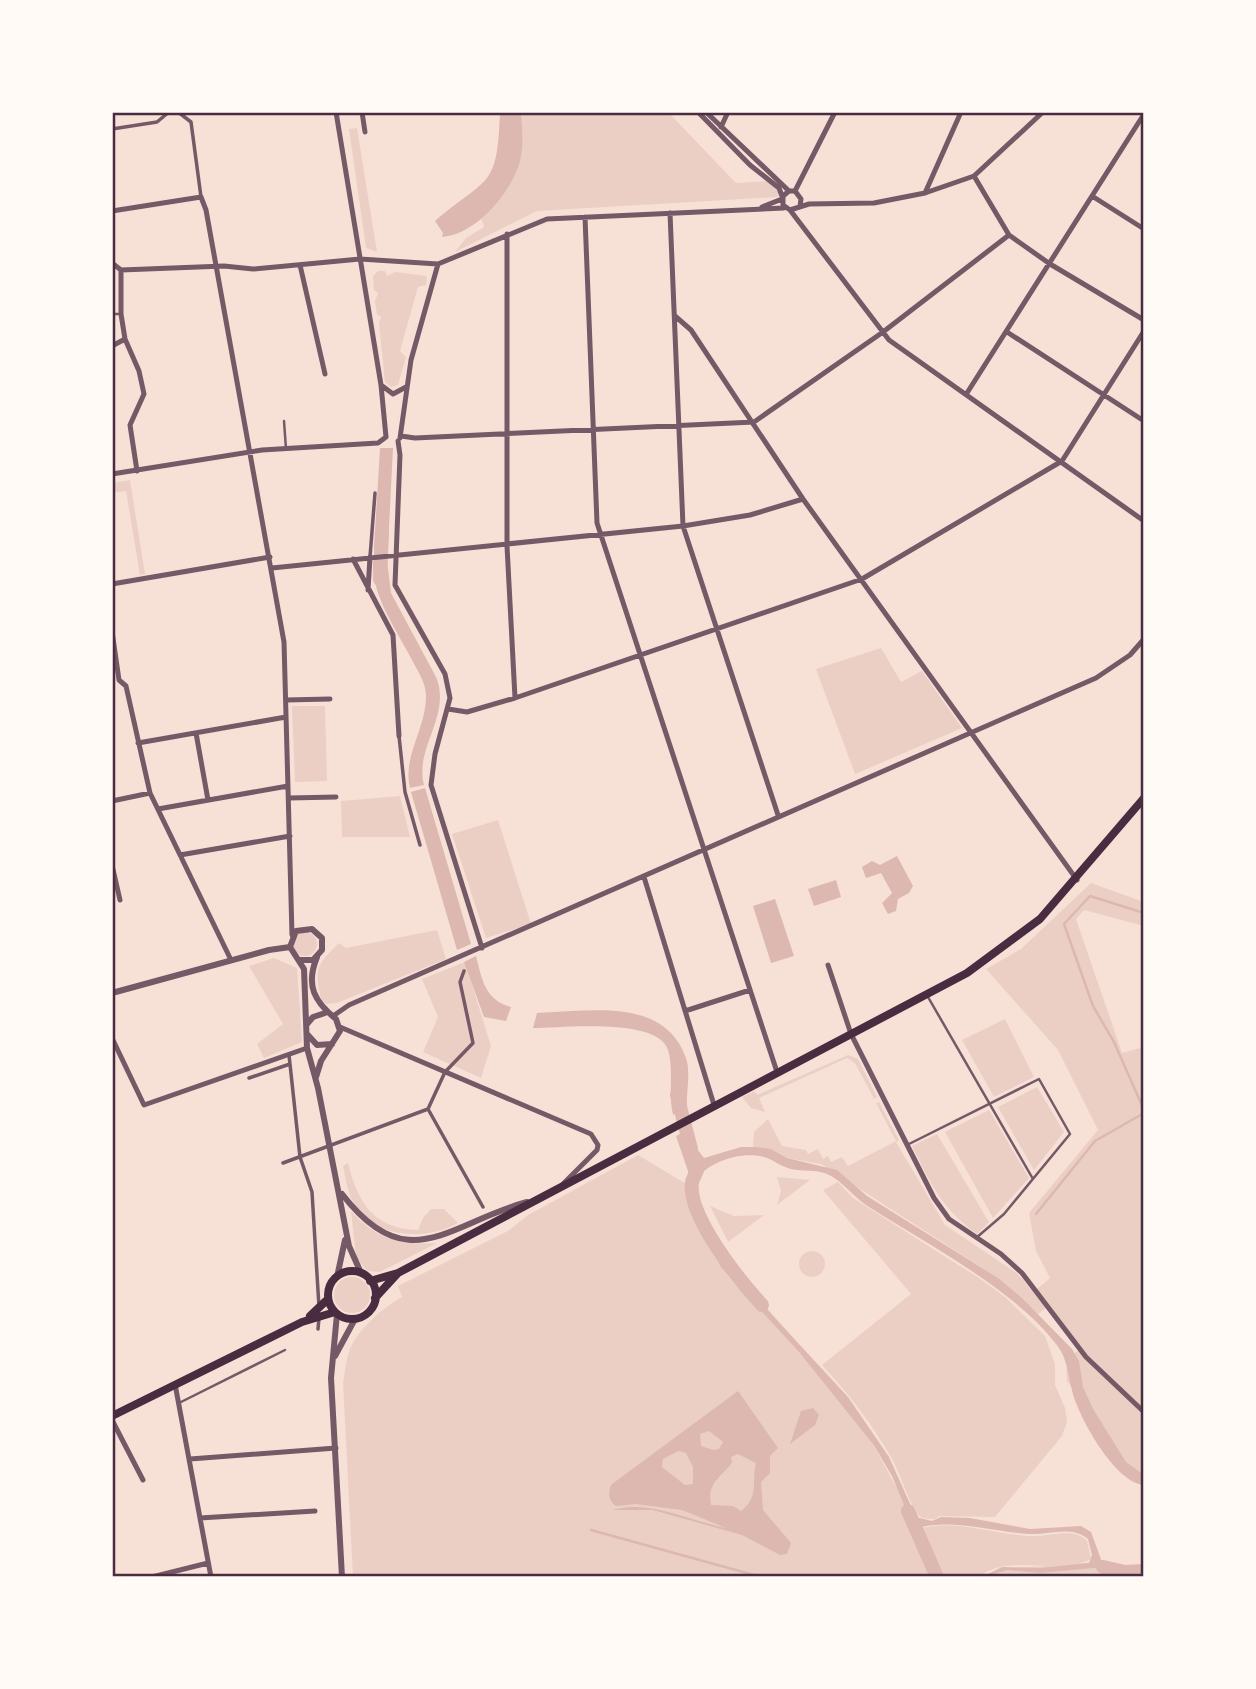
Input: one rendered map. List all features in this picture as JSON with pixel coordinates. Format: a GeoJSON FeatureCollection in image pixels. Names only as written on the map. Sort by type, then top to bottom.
{"type":"FeatureCollection","features":[{"type":"Feature","properties":{"kind":"main road"},"geometry":{"type":"LineString","coordinates":[[370,1281],[398,1273],[967,973],[1040,919],[1077,880],[1144,798]]}},
{"type":"Feature","properties":{"kind":"main road"},"geometry":{"type":"LineString","coordinates":[[112,1418],[175,1383],[320,1312],[337,1277],[348,1272],[360,1273],[370,1281],[376,1298]]}},
{"type":"Feature","properties":{"kind":"main road"},"geometry":{"type":"LineString","coordinates":[[320,1312],[336,1313],[355,1319],[367,1314],[376,1298],[398,1273]]}},
{"type":"Feature","properties":{"kind":"main road"},"geometry":{"type":"LineString","coordinates":[[328,1299],[336,1313]]}},
{"type":"Feature","properties":{"kind":"street"},"geometry":{"type":"LineString","coordinates":[[112,129],[157,121],[169,112]]}},
{"type":"Feature","properties":{"kind":"street"},"geometry":{"type":"LineString","coordinates":[[178,112],[191,122],[201,197],[217,266],[252,453],[284,642],[292,935],[290,947],[304,969],[307,1048],[316,1078],[352,1257],[360,1273]]}},
{"type":"Feature","properties":{"kind":"street"},"geometry":{"type":"LineString","coordinates":[[336,112],[381,385],[386,438]]}},
{"type":"Feature","properties":{"kind":"street"},"geometry":{"type":"LineString","coordinates":[[362,112],[365,132]]}},
{"type":"Feature","properties":{"kind":"street"},"geometry":{"type":"LineString","coordinates":[[698,112],[750,165],[779,188],[787,209],[889,340],[1144,521]]}},
{"type":"Feature","properties":{"kind":"street"},"geometry":{"type":"LineString","coordinates":[[706,112],[801,199],[798,220]]}},
{"type":"Feature","properties":{"kind":"street"},"geometry":{"type":"LineString","coordinates":[[721,127],[728,112]]}},
{"type":"Feature","properties":{"kind":"street"},"geometry":{"type":"LineString","coordinates":[[759,209],[792,191],[835,112]]}},
{"type":"Feature","properties":{"kind":"street"},"geometry":{"type":"LineString","coordinates":[[925,193],[961,112]]}},
{"type":"Feature","properties":{"kind":"street"},"geometry":{"type":"LineString","coordinates":[[112,263],[121,270],[217,266],[253,269],[360,259],[438,264],[547,219],[874,203],[925,193],[975,176],[1043,112]]}},
{"type":"Feature","properties":{"kind":"street"},"geometry":{"type":"LineString","coordinates":[[967,393],[1144,114]]}},
{"type":"Feature","properties":{"kind":"street"},"geometry":{"type":"LineString","coordinates":[[157,121],[158,128]]}},
{"type":"Feature","properties":{"kind":"street"},"geometry":{"type":"LineString","coordinates":[[975,176],[1009,235],[1050,264],[1144,320]]}},
{"type":"Feature","properties":{"kind":"street"},"geometry":{"type":"LineString","coordinates":[[169,193],[170,202]]}},
{"type":"Feature","properties":{"kind":"street"},"geometry":{"type":"LineString","coordinates":[[1092,196],[1144,229]]}},
{"type":"Feature","properties":{"kind":"street"},"geometry":{"type":"LineString","coordinates":[[112,211],[201,197]]}},
{"type":"Feature","properties":{"kind":"street"},"geometry":{"type":"LineString","coordinates":[[670,213],[683,526],[778,815]]}},
{"type":"Feature","properties":{"kind":"street"},"geometry":{"type":"LineString","coordinates":[[585,217],[597,523],[777,1072]]}},
{"type":"Feature","properties":{"kind":"street"},"geometry":{"type":"LineString","coordinates":[[507,234],[507,546],[515,698]]}},
{"type":"Feature","properties":{"kind":"street"},"geometry":{"type":"LineString","coordinates":[[386,438],[392,442],[400,437],[754,422],[883,331],[1009,235]]}},
{"type":"Feature","properties":{"kind":"street"},"geometry":{"type":"LineString","coordinates":[[438,264],[406,387],[400,437],[393,555],[395,585],[445,674],[450,698],[435,754],[431,785],[482,947]]}},
{"type":"Feature","properties":{"kind":"street"},"geometry":{"type":"LineString","coordinates":[[300,265],[325,374]]}},
{"type":"Feature","properties":{"kind":"street"},"geometry":{"type":"LineString","coordinates":[[121,270],[121,314],[125,340],[139,371],[144,394],[130,425],[137,471]]}},
{"type":"Feature","properties":{"kind":"street"},"geometry":{"type":"LineString","coordinates":[[675,316],[691,330],[803,499],[1077,880]]}},
{"type":"Feature","properties":{"kind":"street"},"geometry":{"type":"LineString","coordinates":[[448,709],[467,712],[515,698],[862,579],[1062,461],[1144,331]]}},
{"type":"Feature","properties":{"kind":"street"},"geometry":{"type":"LineString","coordinates":[[1007,332],[1144,421]]}},
{"type":"Feature","properties":{"kind":"street"},"geometry":{"type":"LineString","coordinates":[[112,346],[125,340]]}},
{"type":"Feature","properties":{"kind":"street"},"geometry":{"type":"LineString","coordinates":[[381,385],[393,394],[406,387]]}},
{"type":"Feature","properties":{"kind":"street"},"geometry":{"type":"LineString","coordinates":[[387,429],[395,426],[400,437]]}},
{"type":"Feature","properties":{"kind":"street"},"geometry":{"type":"LineString","coordinates":[[112,474],[286,449],[378,443],[386,438]]}},
{"type":"Feature","properties":{"kind":"street"},"geometry":{"type":"LineString","coordinates":[[368,593],[374,493]]}},
{"type":"Feature","properties":{"kind":"street"},"geometry":{"type":"LineString","coordinates":[[272,568],[683,526],[750,515],[803,499]]}},
{"type":"Feature","properties":{"kind":"street"},"geometry":{"type":"LineString","coordinates":[[112,584],[270,557]]}},
{"type":"Feature","properties":{"kind":"street"},"geometry":{"type":"LineString","coordinates":[[353,559],[368,593],[393,635],[405,792],[420,845]]}},
{"type":"Feature","properties":{"kind":"street"},"geometry":{"type":"LineString","coordinates":[[112,631],[119,680],[126,686],[150,793],[231,960]]}},
{"type":"Feature","properties":{"kind":"street"},"geometry":{"type":"LineString","coordinates":[[333,1016],[345,1007],[705,850],[778,815],[1096,678],[1130,655],[1144,639]]}},
{"type":"Feature","properties":{"kind":"street"},"geometry":{"type":"LineString","coordinates":[[113,685],[119,680]]}},
{"type":"Feature","properties":{"kind":"street"},"geometry":{"type":"LineString","coordinates":[[286,700],[330,699]]}},
{"type":"Feature","properties":{"kind":"street"},"geometry":{"type":"LineString","coordinates":[[138,743],[286,717]]}},
{"type":"Feature","properties":{"kind":"street"},"geometry":{"type":"LineString","coordinates":[[196,733],[208,800]]}},
{"type":"Feature","properties":{"kind":"street"},"geometry":{"type":"LineString","coordinates":[[158,809],[288,786]]}},
{"type":"Feature","properties":{"kind":"street"},"geometry":{"type":"LineString","coordinates":[[112,802],[150,793]]}},
{"type":"Feature","properties":{"kind":"street"},"geometry":{"type":"LineString","coordinates":[[289,799],[336,797]]}},
{"type":"Feature","properties":{"kind":"street"},"geometry":{"type":"LineString","coordinates":[[180,855],[290,836]]}},
{"type":"Feature","properties":{"kind":"street"},"geometry":{"type":"LineString","coordinates":[[112,865],[120,900]]}},
{"type":"Feature","properties":{"kind":"street"},"geometry":{"type":"LineString","coordinates":[[643,877],[714,1105]]}},
{"type":"Feature","properties":{"kind":"street"},"geometry":{"type":"LineString","coordinates":[[292,935],[304,928],[316,931],[323,942],[313,969],[313,992],[325,1013]]}},
{"type":"Feature","properties":{"kind":"street"},"geometry":{"type":"LineString","coordinates":[[113,994],[231,960],[290,947]]}},
{"type":"Feature","properties":{"kind":"street"},"geometry":{"type":"LineString","coordinates":[[300,960],[317,957]]}},
{"type":"Feature","properties":{"kind":"street"},"geometry":{"type":"LineString","coordinates":[[828,965],[851,1034],[934,1198],[949,1219],[1022,1273],[1086,1357],[1144,1412]]}},
{"type":"Feature","properties":{"kind":"street"},"geometry":{"type":"LineString","coordinates":[[283,1163],[428,1110],[445,1072],[473,1043],[460,982],[464,971]]}},
{"type":"Feature","properties":{"kind":"street"},"geometry":{"type":"LineString","coordinates":[[685,1011],[750,990]]}},
{"type":"Feature","properties":{"kind":"street"},"geometry":{"type":"LineString","coordinates":[[307,1030],[313,1017],[325,1013],[333,1016],[340,1027],[591,1135],[598,1145],[593,1156],[560,1186]]}},
{"type":"Feature","properties":{"kind":"street"},"geometry":{"type":"LineString","coordinates":[[316,1078],[321,1061],[334,1043],[340,1027]]}},
{"type":"Feature","properties":{"kind":"street"},"geometry":{"type":"LineString","coordinates":[[307,1030],[317,1045],[334,1043]]}},
{"type":"Feature","properties":{"kind":"street"},"geometry":{"type":"LineString","coordinates":[[112,1038],[144,1105],[307,1048]]}},
{"type":"Feature","properties":{"kind":"street"},"geometry":{"type":"LineString","coordinates":[[289,1053],[300,1157],[312,1192],[320,1312],[318,1329]]}},
{"type":"Feature","properties":{"kind":"street"},"geometry":{"type":"LineString","coordinates":[[249,1078],[290,1064]]}},
{"type":"Feature","properties":{"kind":"street"},"geometry":{"type":"LineString","coordinates":[[428,1110],[483,1207]]}},
{"type":"Feature","properties":{"kind":"street"},"geometry":{"type":"LineString","coordinates":[[340,1192],[363,1219],[376,1228],[396,1238],[419,1241],[434,1240],[493,1212],[536,1200]]}},
{"type":"Feature","properties":{"kind":"street"},"geometry":{"type":"LineString","coordinates":[[337,1277],[344,1256],[345,1224]]}},
{"type":"Feature","properties":{"kind":"street"},"geometry":{"type":"LineString","coordinates":[[336,1313],[333,1360],[342,1577]]}},
{"type":"Feature","properties":{"kind":"street"},"geometry":{"type":"LineString","coordinates":[[333,1360],[355,1319]]}},
{"type":"Feature","properties":{"kind":"street"},"geometry":{"type":"LineString","coordinates":[[175,1383],[211,1577]]}},
{"type":"Feature","properties":{"kind":"street"},"geometry":{"type":"LineString","coordinates":[[112,1418],[143,1480]]}},
{"type":"Feature","properties":{"kind":"street"},"geometry":{"type":"LineString","coordinates":[[190,1460],[335,1448]]}},
{"type":"Feature","properties":{"kind":"street"},"geometry":{"type":"LineString","coordinates":[[200,1518],[315,1511]]}},
{"type":"Feature","properties":{"kind":"street"},"geometry":{"type":"LineString","coordinates":[[152,1577],[208,1563]]}},
{"type":"Feature","properties":{"kind":"lane"},"geometry":{"type":"LineString","coordinates":[[112,314],[121,314]]}},
{"type":"Feature","properties":{"kind":"lane"},"geometry":{"type":"LineString","coordinates":[[284,421],[286,449]]}},
{"type":"Feature","properties":{"kind":"lane"},"geometry":{"type":"LineString","coordinates":[[927,994],[1033,1178]]}},
{"type":"Feature","properties":{"kind":"lane"},"geometry":{"type":"LineString","coordinates":[[907,1145],[1039,1079],[1070,1134],[1004,1214],[976,1238]]}},
{"type":"Feature","properties":{"kind":"lane"},"geometry":{"type":"LineString","coordinates":[[179,1403],[285,1350]]}},
{"type":"Feature","properties":{"kind":"shaded area"},"geometry":{"type":"Polygon","coordinates":[[[500,112],[521,112],[522,149],[516,173],[501,198],[480,220],[467,229],[442,237],[443,233],[435,221],[479,187],[492,169],[499,137],[500,112]]]}},
{"type":"Feature","properties":{"kind":"shaded area"},"geometry":{"type":"Polygon","coordinates":[[[521,112],[668,112],[736,183],[768,181],[778,191],[778,197],[537,211],[455,252],[466,238],[484,227],[481,217],[503,193],[516,170],[521,144],[521,112]]]}},
{"type":"Feature","properties":{"kind":"shaded area"},"geometry":{"type":"Polygon","coordinates":[[[357,128],[377,252],[366,248],[349,129],[357,128]]]}},
{"type":"Feature","properties":{"kind":"shaded area"},"geometry":{"type":"Polygon","coordinates":[[[378,271],[385,271],[387,276],[395,272],[427,276],[426,285],[418,287],[400,351],[406,357],[398,385],[391,387],[385,382],[379,324],[381,316],[377,315],[375,301],[378,293],[374,290],[373,276],[378,271]]]}},
{"type":"Feature","properties":{"kind":"shaded area"},"geometry":{"type":"Polygon","coordinates":[[[380,448],[393,448],[388,547],[374,549],[380,448]]]}},
{"type":"Feature","properties":{"kind":"shaded area"},"geometry":{"type":"Polygon","coordinates":[[[130,480],[145,574],[140,575],[126,491],[112,493],[112,483],[130,480]]]}},
{"type":"Feature","properties":{"kind":"shaded area"},"geometry":{"type":"Polygon","coordinates":[[[387,561],[391,593],[436,677],[440,691],[437,718],[424,758],[424,785],[410,788],[409,764],[423,719],[426,690],[376,588],[373,562],[387,561]]]}},
{"type":"Feature","properties":{"kind":"shaded area"},"geometry":{"type":"Polygon","coordinates":[[[881,648],[901,682],[922,671],[962,728],[855,774],[816,669],[881,648]]]}},
{"type":"Feature","properties":{"kind":"shaded area"},"geometry":{"type":"Polygon","coordinates":[[[292,706],[325,706],[327,781],[295,782],[292,706]]]}},
{"type":"Feature","properties":{"kind":"shaded area"},"geometry":{"type":"Polygon","coordinates":[[[425,788],[471,944],[457,950],[411,792],[425,788]]]}},
{"type":"Feature","properties":{"kind":"shaded area"},"geometry":{"type":"Polygon","coordinates":[[[400,796],[410,837],[342,837],[341,801],[400,796]]]}},
{"type":"Feature","properties":{"kind":"shaded area"},"geometry":{"type":"Polygon","coordinates":[[[498,820],[531,924],[486,938],[452,834],[498,820]]]}},
{"type":"Feature","properties":{"kind":"shaded area"},"geometry":{"type":"Polygon","coordinates":[[[897,856],[913,886],[909,893],[898,899],[896,911],[888,914],[882,903],[892,893],[881,873],[866,878],[862,867],[872,861],[880,865],[897,856]]]}},
{"type":"Feature","properties":{"kind":"shaded area"},"geometry":{"type":"Polygon","coordinates":[[[836,880],[841,897],[814,906],[808,889],[836,880]]]}},
{"type":"Feature","properties":{"kind":"shaded area"},"geometry":{"type":"Polygon","coordinates":[[[1091,883],[1144,902],[1144,926],[1084,910],[1076,919],[1122,1053],[1144,1047],[1144,1480],[1116,1467],[1093,1416],[1067,1381],[1066,1359],[1082,1348],[1037,1289],[1050,1278],[1036,1251],[1029,1213],[1098,1130],[1058,1050],[986,969],[1021,949],[1091,883]]]}},
{"type":"Feature","properties":{"kind":"shaded area"},"geometry":{"type":"Polygon","coordinates":[[[775,899],[794,956],[771,963],[753,906],[775,899]]]}},
{"type":"Feature","properties":{"kind":"shaded area"},"geometry":{"type":"Polygon","coordinates":[[[437,930],[446,959],[337,1003],[326,1004],[321,999],[319,967],[339,943],[346,948],[437,930]]]}},
{"type":"Feature","properties":{"kind":"shaded area"},"geometry":{"type":"Polygon","coordinates":[[[300,932],[310,932],[317,939],[317,949],[310,956],[300,956],[293,949],[293,939],[300,932]]]}},
{"type":"Feature","properties":{"kind":"shaded area"},"geometry":{"type":"Polygon","coordinates":[[[476,956],[490,994],[502,1004],[511,1007],[506,1021],[484,1017],[464,962],[476,956]]]}},
{"type":"Feature","properties":{"kind":"shaded area"},"geometry":{"type":"Polygon","coordinates":[[[274,958],[297,968],[302,1042],[264,1058],[257,1044],[283,1024],[249,966],[274,958]]]}},
{"type":"Feature","properties":{"kind":"shaded area"},"geometry":{"type":"Polygon","coordinates":[[[465,962],[491,1046],[481,1078],[423,1052],[438,1017],[422,979],[465,962]]]}},
{"type":"Feature","properties":{"kind":"shaded area"},"geometry":{"type":"Polygon","coordinates":[[[606,1010],[639,1015],[667,1029],[686,1058],[687,1107],[673,1115],[668,1050],[660,1040],[647,1033],[585,1026],[533,1028],[537,1013],[606,1010]]]}},
{"type":"Feature","properties":{"kind":"shaded area"},"geometry":{"type":"Polygon","coordinates":[[[1005,1019],[1034,1077],[994,1097],[962,1040],[1005,1019]]]}},
{"type":"Feature","properties":{"kind":"shaded area"},"geometry":{"type":"Polygon","coordinates":[[[848,1055],[858,1059],[877,1097],[874,1099],[855,1063],[847,1058],[759,1098],[765,1112],[751,1108],[742,1097],[755,1091],[757,1095],[848,1055]]]}},
{"type":"Feature","properties":{"kind":"shaded area"},"geometry":{"type":"Polygon","coordinates":[[[1037,1087],[1064,1132],[1034,1170],[998,1107],[1037,1087]]]}},
{"type":"Feature","properties":{"kind":"shaded area"},"geometry":{"type":"Polygon","coordinates":[[[879,1102],[899,1140],[896,1142],[945,1225],[1018,1274],[1046,1308],[1038,1314],[998,1278],[821,1164],[787,1158],[775,1151],[753,1147],[754,1132],[768,1119],[782,1146],[806,1150],[808,1154],[818,1149],[823,1159],[828,1156],[831,1162],[842,1157],[848,1166],[896,1141],[876,1103],[879,1102]]]}},
{"type":"Feature","properties":{"kind":"shaded area"},"geometry":{"type":"Polygon","coordinates":[[[989,1110],[1029,1178],[993,1218],[945,1132],[989,1110]]]}},
{"type":"Feature","properties":{"kind":"shaded area"},"geometry":{"type":"Polygon","coordinates":[[[690,1129],[694,1145],[704,1158],[741,1147],[756,1147],[771,1149],[787,1158],[837,1170],[867,1196],[998,1278],[1023,1299],[1072,1349],[1079,1361],[1083,1387],[1093,1409],[1126,1462],[1144,1475],[1144,1485],[1123,1475],[1103,1452],[1076,1403],[1061,1351],[1039,1324],[1018,1305],[969,1269],[864,1203],[827,1174],[791,1169],[767,1158],[748,1155],[717,1163],[696,1181],[691,1180],[676,1136],[690,1129]]]}},
{"type":"Feature","properties":{"kind":"shaded area"},"geometry":{"type":"Polygon","coordinates":[[[937,1134],[989,1222],[977,1234],[946,1205],[931,1184],[912,1146],[937,1134]]]}},
{"type":"Feature","properties":{"kind":"shaded area"},"geometry":{"type":"Polygon","coordinates":[[[638,1155],[688,1185],[696,1215],[714,1248],[795,1340],[869,1437],[919,1529],[945,1525],[1028,1536],[1075,1534],[1087,1541],[1091,1559],[1064,1566],[1005,1566],[979,1577],[353,1577],[343,1383],[354,1341],[372,1319],[402,1297],[398,1286],[508,1231],[528,1215],[638,1155]]]}},
{"type":"Feature","properties":{"kind":"shaded area"},"geometry":{"type":"Polygon","coordinates":[[[348,1163],[363,1202],[379,1219],[390,1225],[418,1230],[431,1209],[444,1209],[458,1223],[428,1233],[412,1234],[381,1228],[357,1208],[349,1193],[343,1166],[348,1163]]]}},
{"type":"Feature","properties":{"kind":"shaded area"},"geometry":{"type":"Polygon","coordinates":[[[777,1177],[810,1180],[777,1205],[781,1191],[777,1177]]]}},
{"type":"Feature","properties":{"kind":"shaded area"},"geometry":{"type":"Polygon","coordinates":[[[838,1182],[853,1198],[1005,1297],[1045,1336],[1055,1364],[1055,1385],[1065,1408],[1067,1422],[1062,1436],[995,1517],[939,1516],[932,1519],[920,1516],[876,1432],[822,1365],[911,1294],[823,1190],[838,1182]]]}},
{"type":"Feature","properties":{"kind":"shaded area"},"geometry":{"type":"Polygon","coordinates":[[[689,1187],[694,1188],[700,1213],[725,1264],[848,1397],[889,1457],[916,1517],[932,1521],[941,1517],[970,1518],[1030,1529],[1081,1526],[1091,1532],[1102,1562],[1113,1566],[1144,1566],[1144,1571],[1093,1568],[1040,1573],[1008,1570],[982,1577],[1002,1567],[1040,1568],[1089,1563],[1092,1555],[1088,1539],[1075,1532],[1030,1534],[942,1524],[914,1529],[892,1476],[873,1444],[799,1352],[721,1267],[696,1215],[689,1187]]]}},
{"type":"Feature","properties":{"kind":"shaded area"},"geometry":{"type":"Polygon","coordinates":[[[710,1206],[734,1216],[764,1215],[728,1242],[710,1206]]]}},
{"type":"Feature","properties":{"kind":"shaded area"},"geometry":{"type":"Polygon","coordinates":[[[351,1211],[379,1234],[411,1243],[437,1243],[380,1272],[367,1271],[356,1257],[351,1211]]]}},
{"type":"Feature","properties":{"kind":"shaded area"},"geometry":{"type":"Polygon","coordinates":[[[812,1251],[821,1255],[825,1264],[821,1273],[812,1277],[803,1273],[799,1264],[803,1255],[812,1251]]]}},
{"type":"Feature","properties":{"kind":"shaded area"},"geometry":{"type":"Polygon","coordinates":[[[352,1277],[364,1283],[370,1295],[364,1307],[352,1313],[340,1307],[334,1295],[340,1283],[352,1277]]]}},
{"type":"Feature","properties":{"kind":"shaded area"},"geometry":{"type":"Polygon","coordinates":[[[738,1391],[778,1448],[770,1456],[770,1473],[761,1482],[763,1510],[791,1543],[787,1554],[780,1555],[742,1535],[653,1510],[612,1510],[626,1507],[655,1509],[726,1528],[682,1510],[636,1504],[616,1506],[610,1496],[612,1484],[738,1391]],[[709,1431],[700,1434],[701,1446],[719,1449],[723,1442],[709,1431]],[[678,1451],[663,1459],[662,1467],[685,1485],[693,1484],[693,1467],[686,1453],[678,1451]],[[738,1454],[731,1457],[732,1463],[712,1486],[711,1505],[733,1506],[741,1511],[753,1494],[756,1463],[738,1454]]]}},
{"type":"Feature","properties":{"kind":"shaded area"},"geometry":{"type":"Polygon","coordinates":[[[813,1408],[819,1415],[815,1425],[790,1444],[801,1411],[813,1408]]]}},
{"type":"Feature","properties":{"kind":"shaded area"},"geometry":{"type":"Polygon","coordinates":[[[1099,1562],[1123,1568],[1144,1567],[1144,1577],[987,1577],[1002,1569],[1099,1562]]]}},
{"type":"Feature","properties":{"kind":"waterway"},"geometry":{"type":"LineString","coordinates":[[380,579],[382,530]]}},
{"type":"Feature","properties":{"kind":"waterway"},"geometry":{"type":"LineString","coordinates":[[1144,913],[1090,896],[1064,924],[1093,1006],[1114,1042],[1144,1110]]}},
{"type":"Feature","properties":{"kind":"waterway"},"geometry":{"type":"LineString","coordinates":[[677,1095],[691,1149]]}},
{"type":"Feature","properties":{"kind":"waterway"},"geometry":{"type":"LineString","coordinates":[[1036,1214],[1095,1141],[1144,1113]]}},
{"type":"Feature","properties":{"kind":"waterway"},"geometry":{"type":"LineString","coordinates":[[698,1167],[692,1182],[693,1196],[706,1230],[762,1305]]}},
{"type":"Feature","properties":{"kind":"waterway"},"geometry":{"type":"LineString","coordinates":[[908,1511],[937,1577]]}},
{"type":"Feature","properties":{"kind":"waterway"},"geometry":{"type":"LineString","coordinates":[[591,1530],[761,1577]]}},
{"type":"Feature","properties":{"kind":"waterway"},"geometry":{"type":"LineString","coordinates":[[1103,1567],[1125,1572],[1144,1571]]}}]}
